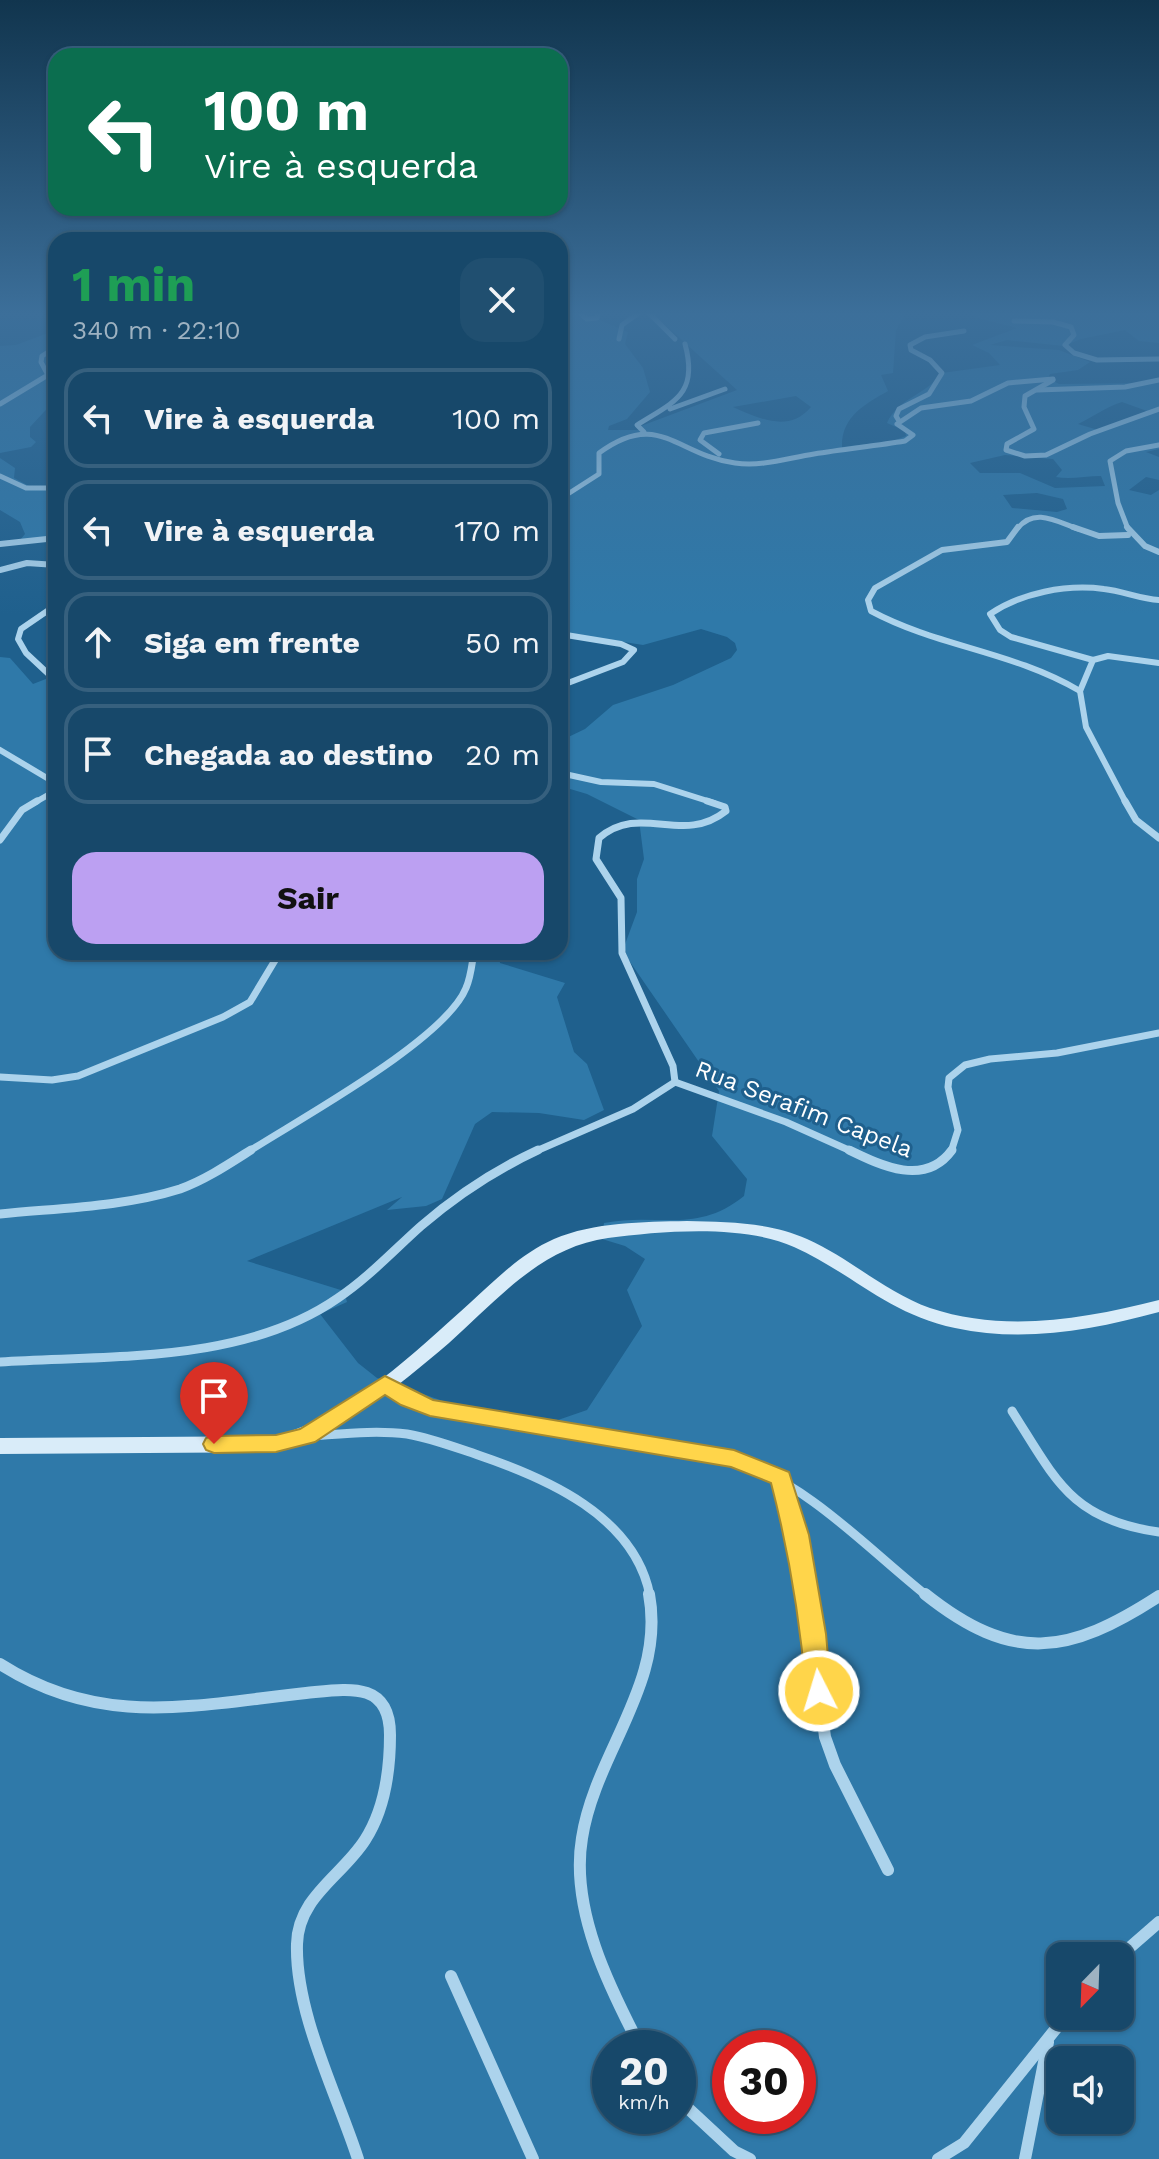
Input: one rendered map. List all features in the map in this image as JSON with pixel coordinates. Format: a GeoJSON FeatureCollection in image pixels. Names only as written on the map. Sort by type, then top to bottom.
{"type":"FeatureCollection","features":[{"type":"Feature","properties":{"kind":"street"},"geometry":{"type":"LineString","coordinates":[[644,432],[637,425],[658,414]]}},
{"type":"Feature","properties":{"kind":"street"},"geometry":{"type":"LineString","coordinates":[[568,494],[599,474],[599,453],[612,441],[633,433],[644,432],[679,441],[722,461],[746,464],[911,439],[913,435],[897,424],[897,414]]}},
{"type":"Feature","properties":{"kind":"street"},"geometry":{"type":"LineString","coordinates":[[899,421],[911,414]]}},
{"type":"Feature","properties":{"kind":"street"},"geometry":{"type":"LineString","coordinates":[[1028,414],[1034,429],[1007,444],[1006,450],[1011,453],[1046,455],[1090,434],[1146,414]]}},
{"type":"Feature","properties":{"kind":"street"},"geometry":{"type":"LineString","coordinates":[[746,464],[710,450],[701,437],[710,430],[758,423]]}},
{"type":"Feature","properties":{"kind":"street"},"geometry":{"type":"LineString","coordinates":[[1159,445],[1111,458],[1128,535],[1139,545],[1159,552]]}},
{"type":"Feature","properties":{"kind":"street"},"geometry":{"type":"LineString","coordinates":[[0,476],[26,488],[48,488]]}},
{"type":"Feature","properties":{"kind":"street"},"geometry":{"type":"LineString","coordinates":[[1080,691],[1027,663],[895,626],[871,611],[868,600],[875,588],[937,552],[1007,542],[1025,519],[1031,517],[1055,520],[1101,539],[1128,535]]}},
{"type":"Feature","properties":{"kind":"street"},"geometry":{"type":"LineString","coordinates":[[0,544],[48,539]]}},
{"type":"Feature","properties":{"kind":"street"},"geometry":{"type":"LineString","coordinates":[[0,570],[27,563],[48,564]]}},
{"type":"Feature","properties":{"kind":"street"},"geometry":{"type":"LineString","coordinates":[[1159,600],[1079,588],[1024,598],[999,606],[990,614],[1000,630],[1011,637],[1093,660],[1108,656],[1159,663]]}},
{"type":"Feature","properties":{"kind":"street"},"geometry":{"type":"LineString","coordinates":[[48,610],[21,629],[18,639],[26,653],[48,674]]}},
{"type":"Feature","properties":{"kind":"street"},"geometry":{"type":"LineString","coordinates":[[568,635],[621,644],[634,650],[623,662],[568,683]]}},
{"type":"Feature","properties":{"kind":"street"},"geometry":{"type":"LineString","coordinates":[[1093,660],[1080,691],[1086,727],[1128,808],[1136,820],[1159,838]]}},
{"type":"Feature","properties":{"kind":"street"},"geometry":{"type":"LineString","coordinates":[[0,750],[48,779]]}},
{"type":"Feature","properties":{"kind":"street","name":"Rua Serafim Capela"},"geometry":{"type":"LineString","coordinates":[[568,775],[601,782],[654,784],[725,807],[726,811],[707,826],[680,828],[649,823],[612,831],[599,837],[595,844],[597,862],[621,897],[621,952],[673,1066],[675,1082]]}},
{"type":"Feature","properties":{"kind":"street"},"geometry":{"type":"LineString","coordinates":[[0,840],[22,810],[48,795]]}},
{"type":"Feature","properties":{"kind":"street"},"geometry":{"type":"LineString","coordinates":[[0,1077],[52,1080],[103,1069],[223,1017],[250,1002],[275,960]]}},
{"type":"Feature","properties":{"kind":"street"},"geometry":{"type":"LineString","coordinates":[[0,1214],[136,1200],[182,1188],[220,1170],[409,1049],[439,1024],[466,989],[472,960]]}},
{"type":"Feature","properties":{"kind":"street","name":"Rua Serafim Capela"},"geometry":{"type":"LineString","coordinates":[[675,1082],[733,1101],[888,1165],[915,1172],[940,1164],[952,1151],[959,1134],[960,1121],[947,1093],[948,1080],[957,1069],[976,1062],[1057,1053],[1159,1033]]}},
{"type":"Feature","properties":{"kind":"street","name":"Rua Serafim Capela"},"geometry":{"type":"LineString","coordinates":[[0,1362],[167,1350],[235,1340],[299,1320],[353,1287],[444,1208],[494,1172],[638,1108],[675,1082]]}},
{"type":"Feature","properties":{"kind":"street"},"geometry":{"type":"LineString","coordinates":[[307,1436],[385,1384],[543,1253],[581,1236],[641,1229],[724,1229],[770,1233],[789,1239],[891,1298],[929,1313],[983,1328],[1041,1329],[1127,1315],[1159,1306]]}},
{"type":"Feature","properties":{"kind":"street"},"geometry":{"type":"LineString","coordinates":[[385,1384],[409,1399],[430,1407],[734,1458],[781,1478],[814,1500],[966,1623],[1012,1643],[1067,1641],[1087,1634],[1159,1596]]}},
{"type":"Feature","properties":{"kind":"street"},"geometry":{"type":"LineString","coordinates":[[1012,1411],[1064,1491],[1089,1514],[1114,1525],[1159,1532]]}},
{"type":"Feature","properties":{"kind":"street"},"geometry":{"type":"LineString","coordinates":[[0,1446],[276,1444],[307,1436],[382,1432],[408,1435],[437,1441],[510,1467],[564,1491],[596,1511],[618,1530],[641,1567],[652,1600],[654,1628],[641,1687],[596,1790],[582,1838],[580,1866],[594,1943],[633,2030]]}},
{"type":"Feature","properties":{"kind":"street"},"geometry":{"type":"LineString","coordinates":[[781,1478],[797,1535],[814,1634],[825,1737],[835,1765],[888,1870]]}},
{"type":"Feature","properties":{"kind":"street"},"geometry":{"type":"LineString","coordinates":[[0,1664],[20,1680],[54,1694],[94,1704],[162,1707],[339,1692],[371,1695],[385,1705],[389,1714],[390,1739],[380,1809],[358,1851],[319,1890],[298,1928],[298,1960],[309,2014],[358,2159]]}},
{"type":"Feature","properties":{"kind":"street"},"geometry":{"type":"LineString","coordinates":[[1134,1944],[1159,1922]]}},
{"type":"Feature","properties":{"kind":"street"},"geometry":{"type":"LineString","coordinates":[[451,1976],[533,2159]]}},
{"type":"Feature","properties":{"kind":"street"},"geometry":{"type":"LineString","coordinates":[[938,2159],[964,2143],[1055,2030]]}},
{"type":"Feature","properties":{"kind":"street"},"geometry":{"type":"LineString","coordinates":[[1025,2159],[1049,2038]]}},
{"type":"Feature","properties":{"kind":"street"},"geometry":{"type":"LineString","coordinates":[[696,2116],[734,2151],[750,2159]]}},
{"type":"Feature","properties":{"kind":"shaded area"},"geometry":{"type":"Polygon","coordinates":[[[0,414],[42,414],[30,427],[30,437],[36,442],[31,447],[0,453],[0,414]]]}},
{"type":"Feature","properties":{"kind":"shaded area"},"geometry":{"type":"Polygon","coordinates":[[[568,414],[631,414],[627,419],[609,426],[608,430],[643,430],[641,426],[674,414],[750,414],[784,422],[803,414],[855,414],[846,427],[842,447],[893,441],[906,436],[905,431],[887,423],[893,414],[1097,414],[1078,424],[1098,430],[1140,414],[1159,414],[1159,449],[1146,452],[1159,457],[1159,480],[1146,477],[1129,490],[1151,495],[1159,490],[1159,2159],[0,2159],[0,657],[10,658],[33,684],[48,678],[48,960],[500,960],[500,963],[565,983],[557,997],[574,1052],[587,1064],[604,1110],[584,1120],[539,1113],[492,1112],[475,1124],[442,1199],[426,1206],[387,1210],[402,1197],[247,1261],[344,1291],[347,1302],[320,1314],[358,1363],[377,1378],[446,1402],[506,1415],[558,1420],[587,1410],[642,1326],[627,1290],[645,1259],[625,1246],[602,1239],[604,1223],[693,1219],[726,1208],[744,1196],[747,1179],[712,1136],[719,1091],[628,959],[624,947],[637,912],[637,879],[644,859],[639,820],[587,794],[568,788],[568,737],[585,729],[613,705],[673,685],[731,658],[737,650],[735,643],[727,637],[701,629],[643,645],[568,633],[568,414]],[[1005,455],[970,463],[980,473],[1020,473],[1055,488],[1105,486],[1101,476],[1056,477],[1062,470],[1053,459],[1005,455]],[[1037,493],[1003,495],[1012,508],[1057,512],[1067,509],[1063,499],[1037,493]]]}},
{"type":"Feature","properties":{"kind":"shaded area"},"geometry":{"type":"Polygon","coordinates":[[[0,458],[15,468],[14,478],[29,486],[48,487],[48,538],[20,540],[25,534],[20,522],[0,510],[0,458]]]}},
{"type":"Feature","properties":{"kind":"route"},"geometry":{"type":"LineString","coordinates":[[214,1444],[276,1444],[307,1436],[385,1384],[409,1399],[430,1407],[734,1458],[758,1467],[781,1478],[797,1535],[814,1634],[819,1691]]}}]}
